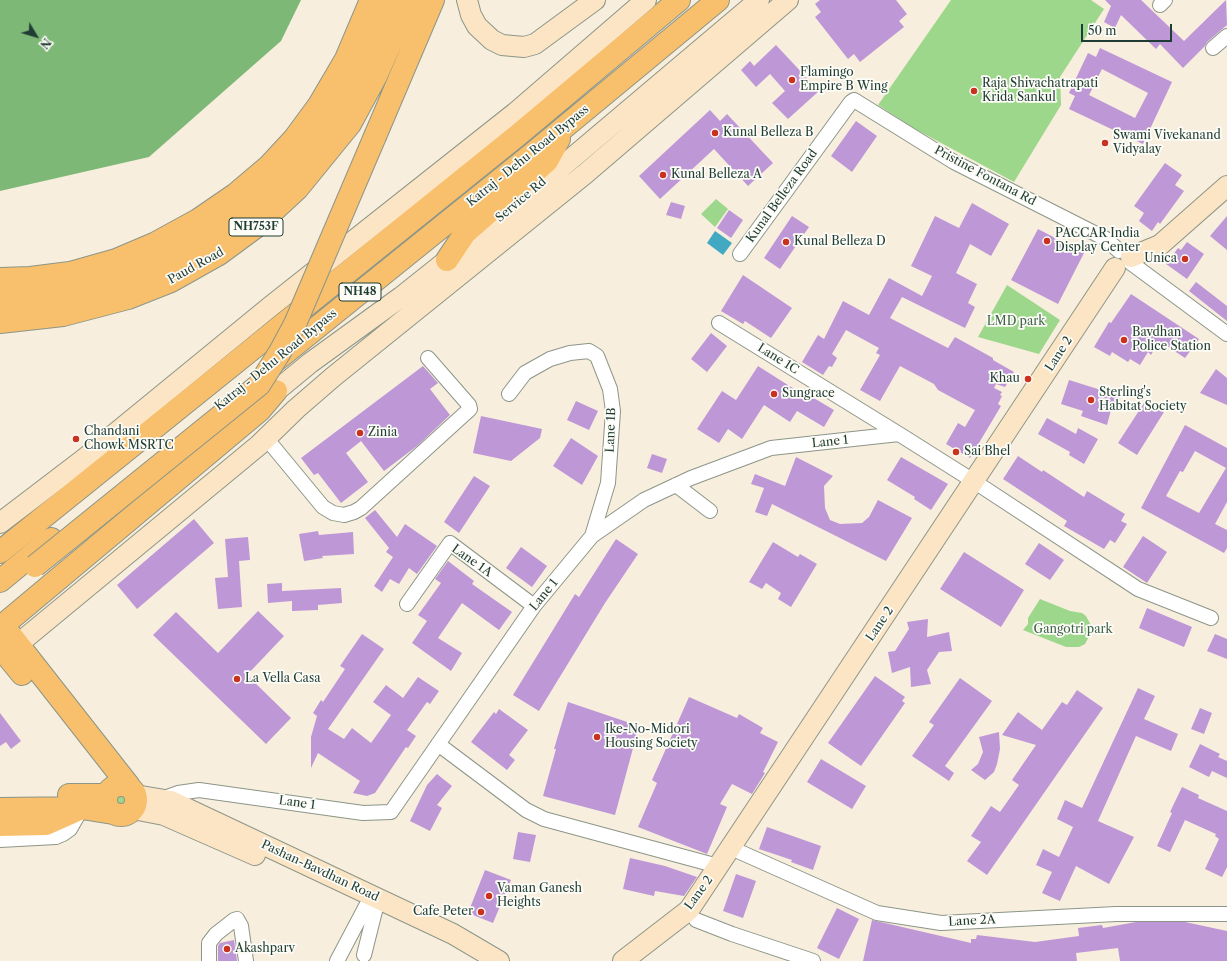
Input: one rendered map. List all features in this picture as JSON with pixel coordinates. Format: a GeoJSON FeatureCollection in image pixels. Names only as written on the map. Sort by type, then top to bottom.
{"type":"FeatureCollection","features":[{"type":"Feature","properties":{"kind":"main road","name":"NH753F"},"geometry":{"type":"LineString","coordinates":[[0,279],[30,278],[70,272],[116,260],[156,243],[198,220],[236,194],[269,166],[294,139],[319,105],[346,59],[371,0]]}},
{"type":"Feature","properties":{"kind":"main road"},"geometry":{"type":"LineString","coordinates":[[0,301],[31,299],[75,292],[120,278],[162,261],[207,237],[247,210],[281,178],[304,153],[334,113],[360,65],[390,0]]}},
{"type":"Feature","properties":{"kind":"main road","name":"Paud Road"},"geometry":{"type":"LineString","coordinates":[[0,322],[63,315],[128,298],[178,277],[219,254],[258,226],[297,190],[350,124],[376,76],[410,0]]}},
{"type":"Feature","properties":{"kind":"main road"},"geometry":{"type":"LineString","coordinates":[[0,594],[259,386],[295,324],[433,0]]}},
{"type":"Feature","properties":{"kind":"main road","name":"Katraj - Dehu Road Bypass"},"geometry":{"type":"LineString","coordinates":[[0,552],[518,135],[679,0]]}},
{"type":"Feature","properties":{"kind":"main road","name":"Katraj - Dehu Road Bypass"},"geometry":{"type":"LineString","coordinates":[[0,581],[247,384],[718,0]]}},
{"type":"Feature","properties":{"kind":"main road"},"geometry":{"type":"LineString","coordinates":[[446,260],[465,233],[547,161],[566,125]]}},
{"type":"Feature","properties":{"kind":"main road"},"geometry":{"type":"LineString","coordinates":[[0,610],[248,406],[276,391]]}},
{"type":"Feature","properties":{"kind":"main road"},"geometry":{"type":"LineString","coordinates":[[122,798],[8,648],[6,626],[8,621],[16,613],[260,410],[276,391]]}},
{"type":"Feature","properties":{"kind":"main road","name":"Pashan-Bavdhan Road"},"geometry":{"type":"LineString","coordinates":[[0,795],[122,798]]}},
{"type":"Feature","properties":{"kind":"main road","name":"Pashan-Bavdhan Road"},"geometry":{"type":"LineString","coordinates":[[0,809],[82,808],[122,798]]}},
{"type":"Feature","properties":{"kind":"main road"},"geometry":{"type":"LineString","coordinates":[[0,825],[46,824],[82,808]]}},
{"type":"Feature","properties":{"kind":"street"},"geometry":{"type":"LineString","coordinates":[[467,0],[471,15],[477,26],[492,40],[502,45],[524,47],[535,44],[595,0]]}},
{"type":"Feature","properties":{"kind":"street"},"geometry":{"type":"LineString","coordinates":[[0,523],[84,459],[271,306],[515,113],[646,0]]}},
{"type":"Feature","properties":{"kind":"street","name":"Service Rd"},"geometry":{"type":"LineString","coordinates":[[276,391],[310,363],[401,297],[519,203],[759,0]]}},
{"type":"Feature","properties":{"kind":"street"},"geometry":{"type":"LineString","coordinates":[[8,648],[266,438],[296,409],[333,377],[585,174],[788,0]]}},
{"type":"Feature","properties":{"kind":"street"},"geometry":{"type":"LineString","coordinates":[[1213,48],[1227,36]]}},
{"type":"Feature","properties":{"kind":"street","name":"Kunal Belleza Road"},"geometry":{"type":"LineString","coordinates":[[740,254],[853,100]]}},
{"type":"Feature","properties":{"kind":"street","name":"Pristine Fontana Rd"},"geometry":{"type":"LineString","coordinates":[[853,100],[954,162],[1106,239],[1124,260],[1227,334]]}},
{"type":"Feature","properties":{"kind":"street"},"geometry":{"type":"LineString","coordinates":[[1124,260],[1160,245],[1227,186]]}},
{"type":"Feature","properties":{"kind":"street","name":"Lane 2"},"geometry":{"type":"LineString","coordinates":[[623,961],[689,910],[1124,260]]}},
{"type":"Feature","properties":{"kind":"street","name":"Lane 1C"},"geometry":{"type":"LineString","coordinates":[[719,323],[899,434]]}},
{"type":"Feature","properties":{"kind":"street","name":"Lane 1B"},"geometry":{"type":"LineString","coordinates":[[509,394],[525,373],[550,359],[570,353],[589,351],[597,356],[610,389],[613,411],[608,483],[592,536]]}},
{"type":"Feature","properties":{"kind":"street"},"geometry":{"type":"LineString","coordinates":[[266,438],[323,507],[333,513],[344,515],[354,512],[361,508],[470,409],[469,405],[428,358]]}},
{"type":"Feature","properties":{"kind":"street"},"geometry":{"type":"LineString","coordinates":[[899,434],[1138,589],[1212,618]]}},
{"type":"Feature","properties":{"kind":"street","name":"Lane 1"},"geometry":{"type":"LineString","coordinates":[[164,798],[178,793],[199,790],[363,813],[391,812],[534,606],[592,536],[644,500],[676,485],[770,448],[899,434]]}},
{"type":"Feature","properties":{"kind":"street"},"geometry":{"type":"LineString","coordinates":[[676,485],[710,511]]}},
{"type":"Feature","properties":{"kind":"street","name":"Lane 1A"},"geometry":{"type":"LineString","coordinates":[[408,604],[450,543],[534,606]]}},
{"type":"Feature","properties":{"kind":"street"},"geometry":{"type":"LineString","coordinates":[[438,744],[526,810],[544,819],[718,866]]}},
{"type":"Feature","properties":{"kind":"street","name":"Pashan-Bavdhan Road"},"geometry":{"type":"LineString","coordinates":[[122,798],[164,798],[453,934],[499,961]]}},
{"type":"Feature","properties":{"kind":"street","name":"Pashan-Bavdhan Road"},"geometry":{"type":"LineString","coordinates":[[122,798],[195,827],[443,941],[477,961]]}},
{"type":"Feature","properties":{"kind":"street"},"geometry":{"type":"LineString","coordinates":[[0,840],[56,837],[70,829],[82,808]]}},
{"type":"Feature","properties":{"kind":"street","name":"Lane 2A"},"geometry":{"type":"LineString","coordinates":[[731,848],[877,912],[941,923],[1116,914],[1227,914]]}},
{"type":"Feature","properties":{"kind":"street"},"geometry":{"type":"LineString","coordinates":[[364,955],[371,909]]}},
{"type":"Feature","properties":{"kind":"street"},"geometry":{"type":"LineString","coordinates":[[337,961],[371,909]]}},
{"type":"Feature","properties":{"kind":"street"},"geometry":{"type":"LineString","coordinates":[[209,961],[209,943],[216,934],[237,919],[241,926],[246,961]]}},
{"type":"Feature","properties":{"kind":"street"},"geometry":{"type":"LineString","coordinates":[[696,920],[732,934],[813,961]]}},
{"type":"Feature","properties":{"kind":"green space"},"geometry":{"type":"Polygon","coordinates":[[[0,0],[301,0],[281,41],[149,157],[0,191],[0,0]]]}},
{"type":"Feature","properties":{"kind":"green space","name":"Raja Shivachatrapati Krida Sankul"},"geometry":{"type":"Polygon","coordinates":[[[951,0],[1091,0],[1104,9],[1060,77],[1061,105],[1014,182],[915,129],[878,105],[951,0]]]}},
{"type":"Feature","properties":{"kind":"green space"},"geometry":{"type":"Polygon","coordinates":[[[716,199],[728,209],[715,227],[701,214],[716,199]]]}},
{"type":"Feature","properties":{"kind":"green space","name":"LMD park"},"geometry":{"type":"Polygon","coordinates":[[[1007,285],[1060,320],[1039,354],[978,337],[1007,285]]]}},
{"type":"Feature","properties":{"kind":"green space","name":"Gangotri park"},"geometry":{"type":"Polygon","coordinates":[[[1040,599],[1070,611],[1082,613],[1086,616],[1092,627],[1091,633],[1085,644],[1079,647],[1066,647],[1023,630],[1028,624],[1028,618],[1040,599]]]}},
{"type":"Feature","properties":{"kind":"green space"},"geometry":{"type":"Polygon","coordinates":[[[122,786],[133,792],[126,813],[120,814],[108,796],[116,787],[122,786]]]}},
{"type":"Feature","properties":{"kind":"water"},"geometry":{"type":"Polygon","coordinates":[[[715,231],[732,243],[723,255],[707,243],[715,231]]]}},
{"type":"Feature","properties":{"kind":"building"},"geometry":{"type":"Polygon","coordinates":[[[820,0],[896,0],[907,14],[899,21],[904,27],[860,62],[854,54],[848,59],[815,17],[821,12],[815,4],[820,0]]]}},
{"type":"Feature","properties":{"kind":"building"},"geometry":{"type":"Polygon","coordinates":[[[1105,0],[1141,0],[1184,41],[1226,0],[1227,25],[1207,42],[1205,46],[1183,68],[1160,44],[1156,49],[1121,15],[1115,28],[1104,22],[1111,6],[1105,0]]]}},
{"type":"Feature","properties":{"kind":"building","name":"Flamingo Empire B Wing"},"geometry":{"type":"Polygon","coordinates":[[[776,45],[819,91],[788,119],[772,103],[785,91],[770,74],[756,87],[741,70],[750,61],[754,66],[776,45]]]}},
{"type":"Feature","properties":{"kind":"building"},"geometry":{"type":"Polygon","coordinates":[[[1100,48],[1172,82],[1143,144],[1069,109],[1075,96],[1069,93],[1088,53],[1096,57],[1100,48]],[[1102,69],[1089,95],[1135,118],[1148,93],[1102,69]]]}},
{"type":"Feature","properties":{"kind":"building"},"geometry":{"type":"Polygon","coordinates":[[[710,110],[720,121],[727,114],[773,163],[748,186],[714,149],[660,199],[639,176],[710,110]]]}},
{"type":"Feature","properties":{"kind":"building"},"geometry":{"type":"Polygon","coordinates":[[[856,121],[877,136],[852,172],[831,156],[856,121]]]}},
{"type":"Feature","properties":{"kind":"building"},"geometry":{"type":"Polygon","coordinates":[[[1165,163],[1182,175],[1175,185],[1184,191],[1160,224],[1158,222],[1152,231],[1139,221],[1144,213],[1134,206],[1165,163]]]}},
{"type":"Feature","properties":{"kind":"building"},"geometry":{"type":"Polygon","coordinates":[[[671,202],[685,206],[681,219],[666,215],[671,202]]]}},
{"type":"Feature","properties":{"kind":"building"},"geometry":{"type":"Polygon","coordinates":[[[972,203],[1009,224],[991,256],[970,244],[956,273],[977,284],[968,303],[975,307],[965,328],[902,297],[890,318],[948,348],[955,337],[993,358],[993,360],[1014,372],[1005,387],[996,384],[994,388],[1002,392],[1000,395],[1002,396],[998,404],[1001,406],[970,458],[946,444],[958,423],[965,427],[975,410],[938,390],[934,384],[900,366],[880,401],[860,390],[880,355],[876,353],[879,348],[846,330],[832,354],[837,358],[832,367],[829,366],[823,375],[802,362],[818,335],[824,339],[843,301],[869,315],[889,278],[922,296],[932,276],[911,266],[935,216],[959,228],[972,203]]]}},
{"type":"Feature","properties":{"kind":"building"},"geometry":{"type":"Polygon","coordinates":[[[729,210],[743,220],[731,238],[717,228],[729,210]]]}},
{"type":"Feature","properties":{"kind":"building","name":"Kunal Belleza D"},"geometry":{"type":"Polygon","coordinates":[[[792,216],[809,227],[780,269],[764,258],[792,216]]]}},
{"type":"Feature","properties":{"kind":"building"},"geometry":{"type":"Polygon","coordinates":[[[1227,216],[1227,250],[1210,236],[1227,216]]]}},
{"type":"Feature","properties":{"kind":"building"},"geometry":{"type":"Polygon","coordinates":[[[1038,229],[1084,253],[1058,304],[1011,280],[1038,229]]]}},
{"type":"Feature","properties":{"kind":"building","name":"Unica"},"geometry":{"type":"Polygon","coordinates":[[[1187,242],[1204,254],[1187,279],[1166,264],[1178,248],[1181,250],[1187,242]]]}},
{"type":"Feature","properties":{"kind":"building"},"geometry":{"type":"Polygon","coordinates":[[[743,275],[792,308],[771,338],[745,321],[743,324],[721,311],[743,275]]]}},
{"type":"Feature","properties":{"kind":"building"},"geometry":{"type":"Polygon","coordinates":[[[1196,282],[1227,306],[1227,321],[1189,291],[1196,282]]]}},
{"type":"Feature","properties":{"kind":"building"},"geometry":{"type":"Polygon","coordinates":[[[1131,294],[1199,339],[1185,358],[1159,341],[1151,355],[1148,352],[1140,365],[1130,359],[1128,362],[1112,352],[1110,356],[1094,347],[1109,322],[1111,323],[1131,294]]]}},
{"type":"Feature","properties":{"kind":"building"},"geometry":{"type":"Polygon","coordinates":[[[711,333],[727,346],[707,372],[691,359],[711,333]]]}},
{"type":"Feature","properties":{"kind":"building","name":"Zinia"},"geometry":{"type":"Polygon","coordinates":[[[423,366],[438,383],[430,389],[450,415],[417,446],[384,471],[361,441],[346,453],[368,482],[341,503],[318,473],[314,475],[301,458],[423,366]]]}},
{"type":"Feature","properties":{"kind":"building"},"geometry":{"type":"Polygon","coordinates":[[[758,366],[810,399],[812,397],[834,410],[824,427],[797,411],[790,422],[764,405],[742,439],[728,429],[719,443],[697,429],[722,391],[736,400],[758,366]]]}},
{"type":"Feature","properties":{"kind":"building"},"geometry":{"type":"Polygon","coordinates":[[[1216,369],[1227,378],[1227,405],[1200,393],[1216,369]]]}},
{"type":"Feature","properties":{"kind":"building","name":"Sterling's Habitat Society"},"geometry":{"type":"Polygon","coordinates":[[[1069,380],[1120,396],[1115,411],[1111,410],[1107,425],[1081,416],[1083,411],[1061,404],[1069,380]]]}},
{"type":"Feature","properties":{"kind":"building"},"geometry":{"type":"Polygon","coordinates":[[[1146,400],[1164,412],[1137,455],[1118,443],[1146,400]]]}},
{"type":"Feature","properties":{"kind":"building"},"geometry":{"type":"Polygon","coordinates":[[[576,401],[598,411],[589,430],[567,420],[576,401]]]}},
{"type":"Feature","properties":{"kind":"building"},"geometry":{"type":"Polygon","coordinates":[[[481,416],[542,429],[540,438],[511,461],[473,453],[481,416]]]}},
{"type":"Feature","properties":{"kind":"building"},"geometry":{"type":"Polygon","coordinates":[[[1047,418],[1076,434],[1078,428],[1098,439],[1084,464],[1069,455],[1070,452],[1038,434],[1047,418]]]}},
{"type":"Feature","properties":{"kind":"building"},"geometry":{"type":"Polygon","coordinates":[[[1185,425],[1227,448],[1227,502],[1215,524],[1227,530],[1227,548],[1224,553],[1141,508],[1185,425]],[[1195,451],[1183,472],[1180,471],[1166,496],[1199,513],[1226,468],[1195,451]]]}},
{"type":"Feature","properties":{"kind":"building"},"geometry":{"type":"Polygon","coordinates":[[[571,438],[598,456],[582,485],[553,466],[571,438]]]}},
{"type":"Feature","properties":{"kind":"building"},"geometry":{"type":"Polygon","coordinates":[[[652,454],[667,459],[662,473],[647,468],[652,454]]]}},
{"type":"Feature","properties":{"kind":"building"},"geometry":{"type":"Polygon","coordinates":[[[1018,456],[1042,472],[1043,470],[1084,497],[1087,491],[1125,514],[1121,521],[1127,524],[1115,543],[1110,540],[1104,549],[1064,526],[1067,521],[1003,479],[1018,456]]]}},
{"type":"Feature","properties":{"kind":"building"},"geometry":{"type":"Polygon","coordinates":[[[796,457],[833,476],[824,486],[825,508],[830,520],[840,524],[862,523],[869,517],[878,500],[912,518],[886,561],[772,504],[767,516],[755,512],[764,488],[751,484],[755,474],[785,486],[796,457]]]}},
{"type":"Feature","properties":{"kind":"building"},"geometry":{"type":"Polygon","coordinates":[[[901,457],[948,484],[931,510],[914,499],[915,497],[887,480],[901,457]]]}},
{"type":"Feature","properties":{"kind":"building"},"geometry":{"type":"Polygon","coordinates":[[[474,476],[490,486],[459,533],[444,522],[474,476]]]}},
{"type":"Feature","properties":{"kind":"building"},"geometry":{"type":"Polygon","coordinates":[[[375,510],[397,537],[405,524],[437,546],[417,574],[409,568],[399,584],[390,579],[382,592],[374,586],[393,557],[386,552],[389,548],[365,518],[375,510]]]}},
{"type":"Feature","properties":{"kind":"building"},"geometry":{"type":"Polygon","coordinates":[[[194,519],[214,543],[137,609],[117,585],[194,519]]]}},
{"type":"Feature","properties":{"kind":"building"},"geometry":{"type":"Polygon","coordinates":[[[318,531],[319,535],[353,532],[354,554],[322,556],[323,558],[304,561],[299,534],[318,531]]]}},
{"type":"Feature","properties":{"kind":"building"},"geometry":{"type":"Polygon","coordinates":[[[1143,536],[1167,552],[1147,583],[1123,567],[1143,536]]]}},
{"type":"Feature","properties":{"kind":"building"},"geometry":{"type":"Polygon","coordinates":[[[248,537],[250,560],[239,561],[242,607],[218,609],[215,578],[228,577],[225,539],[248,537]]]}},
{"type":"Feature","properties":{"kind":"building"},"geometry":{"type":"Polygon","coordinates":[[[616,539],[638,554],[605,603],[539,711],[513,695],[575,594],[579,597],[616,539]]]}},
{"type":"Feature","properties":{"kind":"building"},"geometry":{"type":"Polygon","coordinates":[[[773,542],[798,557],[800,554],[817,564],[791,607],[778,599],[781,593],[766,583],[762,589],[749,582],[773,542]]]}},
{"type":"Feature","properties":{"kind":"building"},"geometry":{"type":"Polygon","coordinates":[[[1039,543],[1064,560],[1050,580],[1025,564],[1039,543]]]}},
{"type":"Feature","properties":{"kind":"building"},"geometry":{"type":"Polygon","coordinates":[[[521,547],[547,566],[532,587],[506,568],[521,547]]]}},
{"type":"Feature","properties":{"kind":"building"},"geometry":{"type":"Polygon","coordinates":[[[964,552],[1024,590],[1001,627],[940,589],[964,552]]]}},
{"type":"Feature","properties":{"kind":"building"},"geometry":{"type":"Polygon","coordinates":[[[448,561],[474,581],[472,584],[512,612],[499,630],[462,603],[438,638],[462,653],[451,671],[412,643],[427,621],[418,615],[441,583],[435,579],[448,561]]]}},
{"type":"Feature","properties":{"kind":"building"},"geometry":{"type":"Polygon","coordinates":[[[282,583],[282,591],[341,588],[342,603],[318,605],[318,610],[292,611],[292,601],[268,603],[267,584],[282,583]]]}},
{"type":"Feature","properties":{"kind":"building"},"geometry":{"type":"Polygon","coordinates":[[[1147,608],[1192,627],[1184,647],[1139,628],[1147,608]]]}},
{"type":"Feature","properties":{"kind":"building","name":"La Vella Casa"},"geometry":{"type":"Polygon","coordinates":[[[258,611],[284,636],[247,675],[291,718],[266,744],[153,635],[176,612],[218,653],[258,611]]]}},
{"type":"Feature","properties":{"kind":"building"},"geometry":{"type":"Polygon","coordinates":[[[928,619],[927,637],[949,632],[952,651],[939,652],[927,670],[931,684],[911,687],[910,667],[892,673],[888,652],[895,651],[909,629],[907,622],[928,619]]]}},
{"type":"Feature","properties":{"kind":"building"},"geometry":{"type":"Polygon","coordinates":[[[362,634],[384,649],[328,729],[344,739],[352,728],[371,743],[391,715],[373,702],[386,685],[403,698],[418,677],[439,691],[430,704],[427,702],[407,730],[416,736],[408,748],[406,747],[375,793],[367,796],[353,793],[360,781],[318,753],[311,768],[311,737],[317,716],[313,713],[321,700],[323,702],[345,669],[340,666],[362,634]]]}},
{"type":"Feature","properties":{"kind":"building"},"geometry":{"type":"Polygon","coordinates":[[[1215,634],[1227,639],[1227,659],[1207,651],[1215,634]]]}},
{"type":"Feature","properties":{"kind":"building"},"geometry":{"type":"Polygon","coordinates":[[[875,676],[905,697],[902,701],[905,703],[861,766],[828,743],[875,676]]]}},
{"type":"Feature","properties":{"kind":"building"},"geometry":{"type":"Polygon","coordinates":[[[960,678],[992,701],[945,766],[954,773],[949,781],[912,756],[934,725],[929,722],[960,678]]]}},
{"type":"Feature","properties":{"kind":"building"},"geometry":{"type":"Polygon","coordinates":[[[1138,688],[1155,696],[1144,719],[1178,734],[1171,751],[1136,736],[1098,821],[1134,837],[1109,884],[1076,866],[1060,901],[1042,893],[1052,872],[1036,865],[1043,849],[1059,857],[1073,827],[1057,819],[1065,800],[1082,808],[1138,688]]]}},
{"type":"Feature","properties":{"kind":"building"},"geometry":{"type":"Polygon","coordinates":[[[1077,690],[1103,708],[987,875],[967,861],[981,842],[971,836],[991,806],[1000,812],[1019,785],[1012,780],[1036,745],[1002,735],[1018,712],[1042,730],[1062,702],[1067,705],[1077,690]]]}},
{"type":"Feature","properties":{"kind":"building"},"geometry":{"type":"Polygon","coordinates":[[[689,697],[737,718],[739,714],[763,728],[760,733],[778,742],[763,772],[765,773],[752,794],[732,784],[720,804],[727,807],[707,854],[638,827],[657,783],[652,780],[689,697]]]}},
{"type":"Feature","properties":{"kind":"building"},"geometry":{"type":"Polygon","coordinates":[[[568,702],[639,726],[615,815],[543,796],[556,749],[554,749],[568,702]]]}},
{"type":"Feature","properties":{"kind":"building"},"geometry":{"type":"Polygon","coordinates":[[[1200,708],[1212,713],[1204,734],[1191,729],[1200,708]]]}},
{"type":"Feature","properties":{"kind":"building"},"geometry":{"type":"Polygon","coordinates":[[[499,709],[528,730],[509,755],[515,760],[507,770],[471,742],[494,712],[496,714],[499,709]]]}},
{"type":"Feature","properties":{"kind":"building"},"geometry":{"type":"Polygon","coordinates":[[[0,713],[21,741],[11,749],[6,742],[0,746],[0,713]]]}},
{"type":"Feature","properties":{"kind":"building"},"geometry":{"type":"Polygon","coordinates":[[[999,732],[1000,749],[997,764],[994,772],[985,780],[971,770],[978,764],[983,752],[979,737],[999,732]]]}},
{"type":"Feature","properties":{"kind":"building"},"geometry":{"type":"Polygon","coordinates":[[[1200,744],[1220,754],[1218,757],[1227,761],[1227,778],[1212,771],[1209,777],[1189,767],[1200,744]]]}},
{"type":"Feature","properties":{"kind":"building"},"geometry":{"type":"Polygon","coordinates":[[[821,759],[866,786],[852,809],[807,782],[821,759]]]}},
{"type":"Feature","properties":{"kind":"building"},"geometry":{"type":"Polygon","coordinates":[[[437,774],[452,786],[437,805],[442,808],[430,831],[410,821],[427,785],[437,774]]]}},
{"type":"Feature","properties":{"kind":"building"},"geometry":{"type":"Polygon","coordinates":[[[1182,787],[1199,795],[1198,798],[1227,811],[1227,867],[1222,877],[1205,869],[1219,839],[1215,836],[1216,834],[1185,820],[1170,852],[1157,846],[1172,813],[1170,812],[1182,787]]]}},
{"type":"Feature","properties":{"kind":"building"},"geometry":{"type":"Polygon","coordinates":[[[767,827],[821,846],[813,870],[791,862],[792,860],[759,849],[767,827]]]}},
{"type":"Feature","properties":{"kind":"building"},"geometry":{"type":"Polygon","coordinates":[[[518,832],[536,835],[530,862],[513,859],[518,832]]]}},
{"type":"Feature","properties":{"kind":"building"},"geometry":{"type":"Polygon","coordinates":[[[630,858],[665,866],[697,877],[684,896],[655,891],[654,896],[623,889],[630,858]]]}},
{"type":"Feature","properties":{"kind":"building","name":"Vaman Ganesh Heights"},"geometry":{"type":"Polygon","coordinates":[[[485,870],[511,880],[493,923],[468,913],[485,870]]]}},
{"type":"Feature","properties":{"kind":"building"},"geometry":{"type":"Polygon","coordinates":[[[736,874],[756,881],[743,918],[723,911],[736,874]]]}},
{"type":"Feature","properties":{"kind":"building"},"geometry":{"type":"Polygon","coordinates":[[[837,908],[859,919],[839,959],[817,948],[837,908]]]}},
{"type":"Feature","properties":{"kind":"building"},"geometry":{"type":"Polygon","coordinates":[[[872,920],[971,943],[971,939],[976,939],[977,935],[1035,942],[1079,936],[1078,928],[1102,925],[1103,928],[1136,922],[1185,922],[1227,931],[1227,961],[1120,961],[1118,948],[1076,953],[1077,961],[863,961],[872,920]]]}},
{"type":"Feature","properties":{"kind":"building","name":"Akashparv"},"geometry":{"type":"Polygon","coordinates":[[[234,940],[237,961],[218,961],[218,946],[220,943],[234,940]]]}},
{"type":"Feature","properties":{"kind":"place","name":"Flamingo Empire B Wing"},"geometry":{"type":"Point","coordinates":[792,80]}},
{"type":"Feature","properties":{"kind":"place","name":"Raja Shivachatrapati Krida Sankul"},"geometry":{"type":"Point","coordinates":[974,91]}},
{"type":"Feature","properties":{"kind":"place","name":"Kunal Belleza B"},"geometry":{"type":"Point","coordinates":[715,133]}},
{"type":"Feature","properties":{"kind":"place","name":"Swami Vivekanand Vidyalay"},"geometry":{"type":"Point","coordinates":[1105,143]}},
{"type":"Feature","properties":{"kind":"place","name":"Kunal Belleza A"},"geometry":{"type":"Point","coordinates":[663,175]}},
{"type":"Feature","properties":{"kind":"place","name":"PACCAR India Display Center"},"geometry":{"type":"Point","coordinates":[1047,241]}},
{"type":"Feature","properties":{"kind":"place","name":"Kunal Belleza D"},"geometry":{"type":"Point","coordinates":[786,242]}},
{"type":"Feature","properties":{"kind":"place","name":"Unica"},"geometry":{"type":"Point","coordinates":[1185,259]}},
{"type":"Feature","properties":{"kind":"place","name":"Bavdhan Police Station"},"geometry":{"type":"Point","coordinates":[1124,340]}},
{"type":"Feature","properties":{"kind":"place","name":"Khau"},"geometry":{"type":"Point","coordinates":[1028,379]}},
{"type":"Feature","properties":{"kind":"place","name":"Sungrace"},"geometry":{"type":"Point","coordinates":[774,394]}},
{"type":"Feature","properties":{"kind":"place","name":"Sterling's Habitat Society"},"geometry":{"type":"Point","coordinates":[1091,400]}},
{"type":"Feature","properties":{"kind":"place","name":"Zinia"},"geometry":{"type":"Point","coordinates":[360,433]}},
{"type":"Feature","properties":{"kind":"place","name":"Chandani Chowk MSRTC"},"geometry":{"type":"Point","coordinates":[76,439]}},
{"type":"Feature","properties":{"kind":"place","name":"Sai Bhel"},"geometry":{"type":"Point","coordinates":[956,452]}},
{"type":"Feature","properties":{"kind":"place","name":"La Vella Casa"},"geometry":{"type":"Point","coordinates":[237,679]}},
{"type":"Feature","properties":{"kind":"place","name":"Ike-No-Midori Housing Society"},"geometry":{"type":"Point","coordinates":[597,737]}},
{"type":"Feature","properties":{"kind":"place","name":"Vaman Ganesh Heights"},"geometry":{"type":"Point","coordinates":[489,896]}},
{"type":"Feature","properties":{"kind":"place","name":"Cafe Peter"},"geometry":{"type":"Point","coordinates":[481,912]}},
{"type":"Feature","properties":{"kind":"place","name":"Akashparv"},"geometry":{"type":"Point","coordinates":[227,949]}}]}
